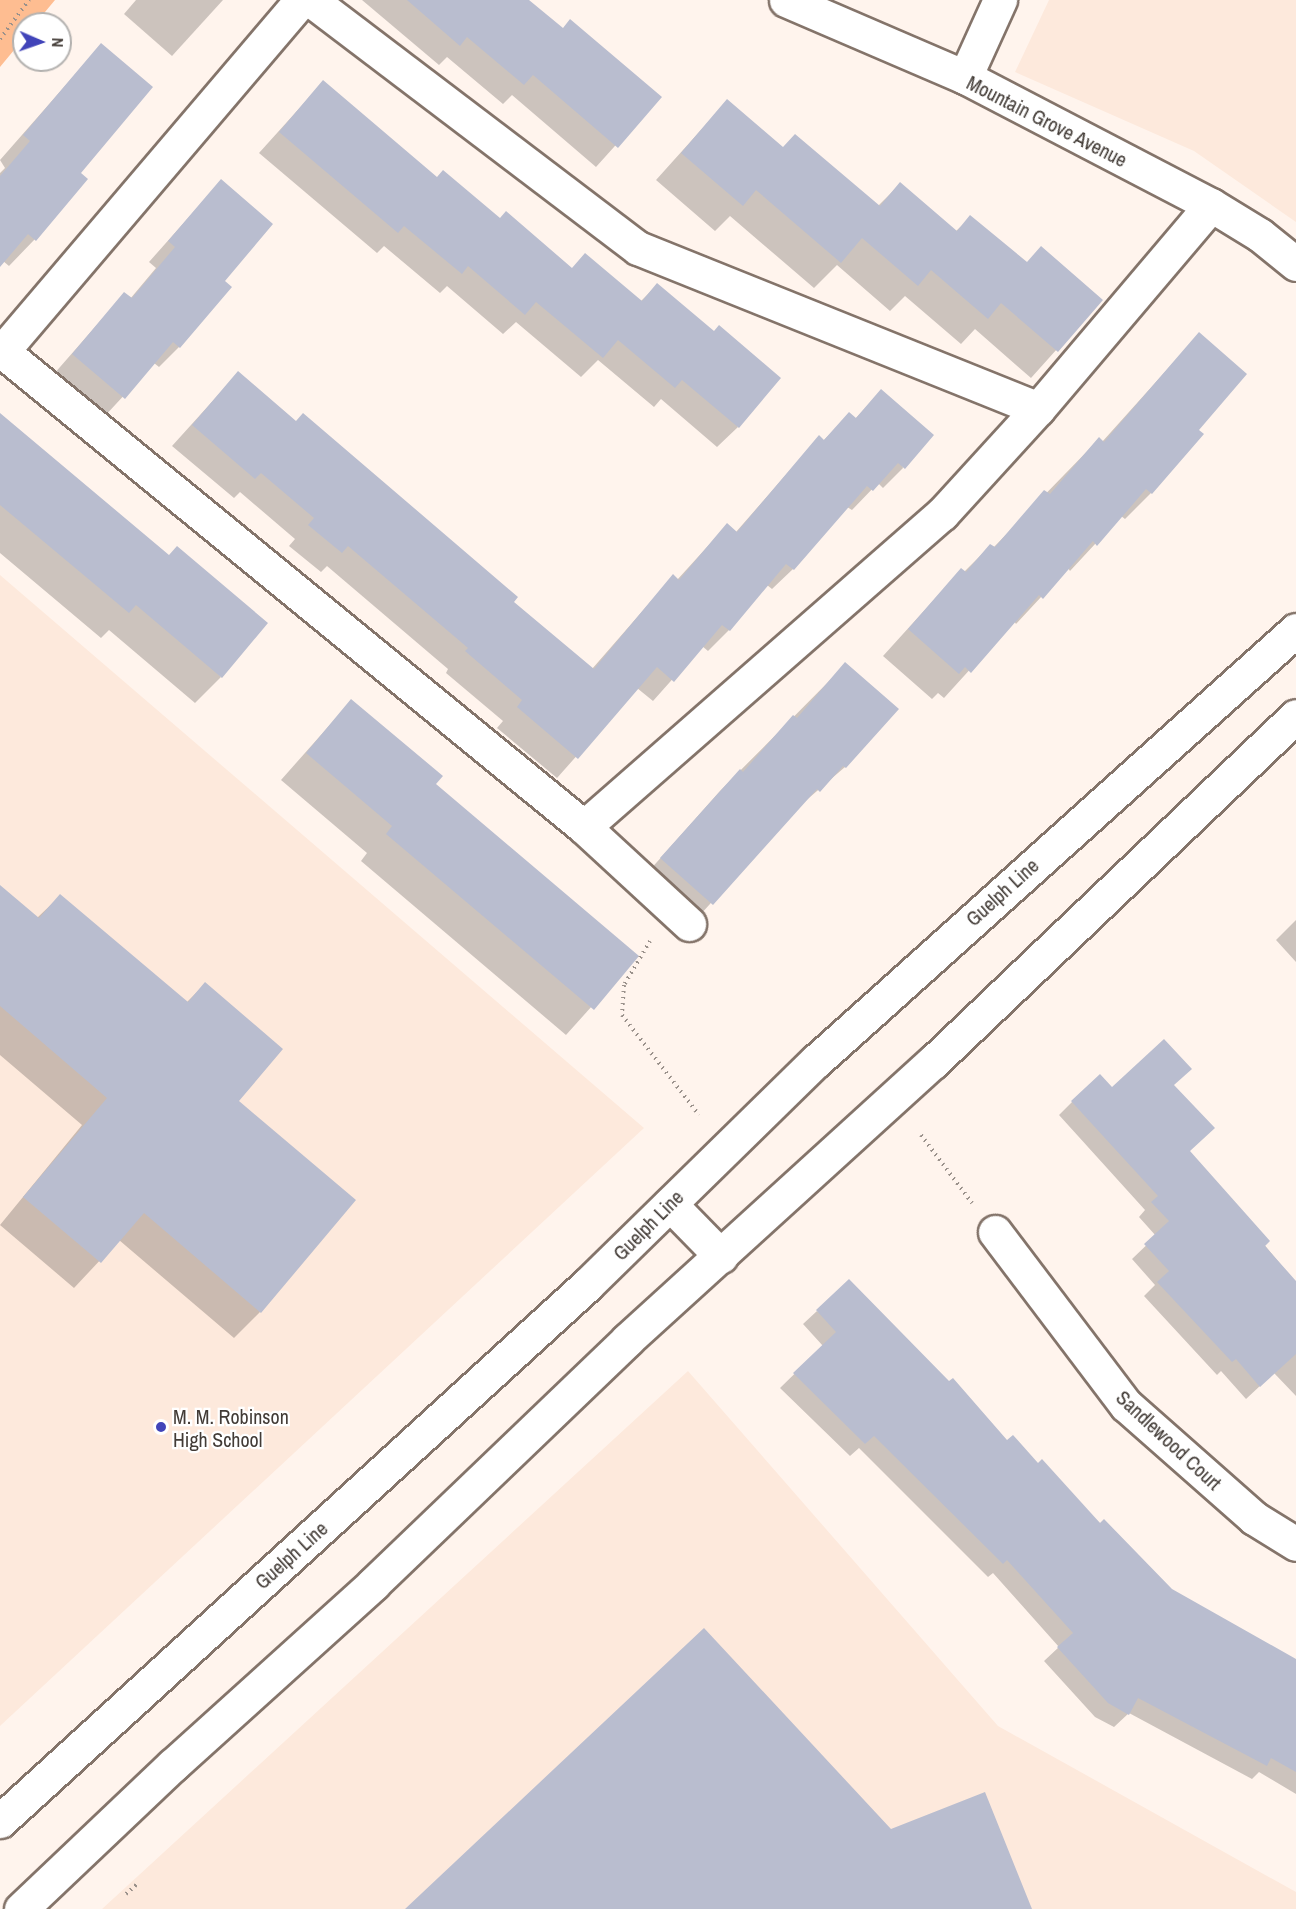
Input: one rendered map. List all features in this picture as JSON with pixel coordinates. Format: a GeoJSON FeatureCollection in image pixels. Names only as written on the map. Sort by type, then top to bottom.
{"type":"FeatureCollection","features":[{"type":"Feature","properties":{"kind":"main road"},"geometry":{"type":"LineString","coordinates":[[302,0],[1,352],[584,827],[679,915]]}},
{"type":"Feature","properties":{"kind":"main road"},"geometry":{"type":"LineString","coordinates":[[311,0],[638,248],[1038,409]]}},
{"type":"Feature","properties":{"kind":"main road","name":"Mountain Grove Avenue"},"geometry":{"type":"LineString","coordinates":[[786,0],[965,77],[1210,205],[1260,235],[1296,264]]}},
{"type":"Feature","properties":{"kind":"main road"},"geometry":{"type":"LineString","coordinates":[[965,77],[1000,0]]}},
{"type":"Feature","properties":{"kind":"main road"},"geometry":{"type":"LineString","coordinates":[[584,827],[942,514],[1038,409],[1210,205]]}},
{"type":"Feature","properties":{"kind":"main road","name":"Guelph Line"},"geometry":{"type":"LineString","coordinates":[[0,1821],[578,1293],[816,1061],[1296,630]]}},
{"type":"Feature","properties":{"kind":"main road"},"geometry":{"type":"LineString","coordinates":[[21,1909],[721,1256],[933,1062],[1296,716]]}},
{"type":"Feature","properties":{"kind":"main road"},"geometry":{"type":"LineString","coordinates":[[670,1203],[721,1256]]}},
{"type":"Feature","properties":{"kind":"main road","name":"Sandlewood Court"},"geometry":{"type":"LineString","coordinates":[[995,1232],[1126,1405],[1254,1518],[1296,1544]]}},
{"type":"Feature","properties":{"kind":"path"},"geometry":{"type":"LineString","coordinates":[[0,39],[29,0]]}},
{"type":"Feature","properties":{"kind":"path"},"geometry":{"type":"LineString","coordinates":[[679,915],[624,985],[621,1008],[660,1068],[699,1115]]}},
{"type":"Feature","properties":{"kind":"path"},"geometry":{"type":"LineString","coordinates":[[921,1136],[995,1232]]}},
{"type":"Feature","properties":{"kind":"path"},"geometry":{"type":"LineString","coordinates":[[126,1894],[137,1884]]}},
{"type":"Feature","properties":{"kind":"shaded area"},"geometry":{"type":"Polygon","coordinates":[[[0,0],[55,0],[45,12],[12,12],[12,52],[0,67],[0,0]]]}},
{"type":"Feature","properties":{"kind":"shaded area"},"geometry":{"type":"Polygon","coordinates":[[[1049,0],[1296,0],[1296,222],[1194,151],[1015,72],[1049,0]]]}},
{"type":"Feature","properties":{"kind":"shaded area","name":"M. M. Robinson High School"},"geometry":{"type":"Polygon","coordinates":[[[0,575],[644,1128],[0,1726],[0,575]]]}},
{"type":"Feature","properties":{"kind":"shaded area"},"geometry":{"type":"Polygon","coordinates":[[[688,1371],[998,1726],[1296,1892],[1296,1909],[102,1909],[688,1371]]]}},
{"type":"Feature","properties":{"kind":"building"},"geometry":{"type":"Polygon","coordinates":[[[407,0],[529,0],[563,28],[570,19],[662,97],[618,148],[533,75],[524,85],[467,37],[460,46],[407,0]]]}},
{"type":"Feature","properties":{"kind":"building"},"geometry":{"type":"Polygon","coordinates":[[[101,43],[153,87],[81,173],[88,179],[36,241],[28,234],[0,267],[0,176],[30,141],[23,135],[101,43]]]}},
{"type":"Feature","properties":{"kind":"building"},"geometry":{"type":"Polygon","coordinates":[[[323,80],[437,177],[443,170],[500,218],[506,211],[572,268],[585,253],[642,301],[657,283],[714,331],[719,325],[781,378],[739,428],[682,380],[675,388],[618,340],[603,358],[536,302],[525,315],[468,266],[462,274],[404,226],[398,233],[279,132],[323,80]]]}},
{"type":"Feature","properties":{"kind":"building"},"geometry":{"type":"Polygon","coordinates":[[[727,99],[783,147],[795,134],[880,206],[900,182],[957,231],[970,215],[1027,262],[1041,246],[1103,300],[1058,352],[1001,303],[988,319],[931,270],[918,286],[862,238],[841,263],[756,190],[743,206],[681,153],[727,99]]]}},
{"type":"Feature","properties":{"kind":"building"},"geometry":{"type":"Polygon","coordinates":[[[221,179],[273,224],[225,281],[232,287],[180,348],[173,342],[125,399],[72,354],[124,292],[132,298],[175,247],[168,241],[221,179]]]}},
{"type":"Feature","properties":{"kind":"building"},"geometry":{"type":"Polygon","coordinates":[[[1199,332],[1247,374],[1199,430],[1204,434],[1152,494],[1146,489],[1097,546],[1093,541],[1043,599],[1039,595],[971,673],[965,667],[959,674],[908,629],[961,568],[966,572],[990,544],[995,547],[1044,490],[1050,494],[1099,437],[1104,442],[1199,332]]]}},
{"type":"Feature","properties":{"kind":"building"},"geometry":{"type":"Polygon","coordinates":[[[238,371],[296,421],[303,413],[518,597],[514,602],[594,669],[673,574],[679,580],[727,523],[737,532],[819,435],[824,440],[849,412],[856,418],[881,389],[934,435],[905,469],[898,463],[873,491],[867,486],[794,570],[786,564],[730,631],[722,625],[674,682],[657,667],[578,759],[517,707],[522,700],[465,651],[468,648],[348,546],[342,553],[308,525],[314,518],[261,473],[255,479],[192,425],[238,371]]]}},
{"type":"Feature","properties":{"kind":"building"},"geometry":{"type":"Polygon","coordinates":[[[0,413],[169,555],[177,546],[268,623],[222,678],[136,605],[129,613],[0,505],[0,413]]]}},
{"type":"Feature","properties":{"kind":"building"},"geometry":{"type":"Polygon","coordinates":[[[845,662],[899,709],[846,768],[843,766],[820,792],[817,789],[713,905],[660,858],[740,769],[743,772],[793,715],[797,718],[845,662]]]}},
{"type":"Feature","properties":{"kind":"building"},"geometry":{"type":"Polygon","coordinates":[[[351,699],[443,776],[436,784],[639,956],[594,1010],[386,834],[392,826],[306,753],[351,699]]]}},
{"type":"Feature","properties":{"kind":"building"},"geometry":{"type":"Polygon","coordinates":[[[0,885],[39,918],[60,894],[188,1002],[205,982],[283,1049],[239,1101],[356,1200],[261,1313],[144,1213],[101,1263],[23,1197],[107,1098],[0,1006],[0,885]]]}},
{"type":"Feature","properties":{"kind":"building"},"geometry":{"type":"Polygon","coordinates":[[[1164,1039],[1192,1069],[1174,1085],[1215,1128],[1190,1151],[1270,1241],[1265,1246],[1296,1281],[1296,1354],[1260,1387],[1236,1359],[1232,1362],[1157,1282],[1169,1271],[1144,1244],[1169,1221],[1151,1202],[1158,1196],[1071,1101],[1100,1074],[1112,1087],[1164,1039]]]}},
{"type":"Feature","properties":{"kind":"building"},"geometry":{"type":"Polygon","coordinates":[[[849,1279],[949,1381],[953,1378],[1007,1440],[1013,1435],[1038,1463],[1042,1459],[1100,1523],[1104,1519],[1172,1589],[1296,1659],[1296,1772],[1271,1758],[1267,1766],[1138,1698],[1129,1715],[1108,1703],[1057,1647],[1073,1633],[1007,1560],[1003,1564],[874,1436],[865,1444],[793,1373],[836,1332],[816,1310],[849,1279]]]}},
{"type":"Feature","properties":{"kind":"building"},"geometry":{"type":"Polygon","coordinates":[[[704,1628],[891,1829],[985,1792],[1032,1909],[405,1909],[704,1628]]]}},
{"type":"Feature","properties":{"kind":"place","name":"M. M. Robinson High School"},"geometry":{"type":"Point","coordinates":[161,1427]}}]}
